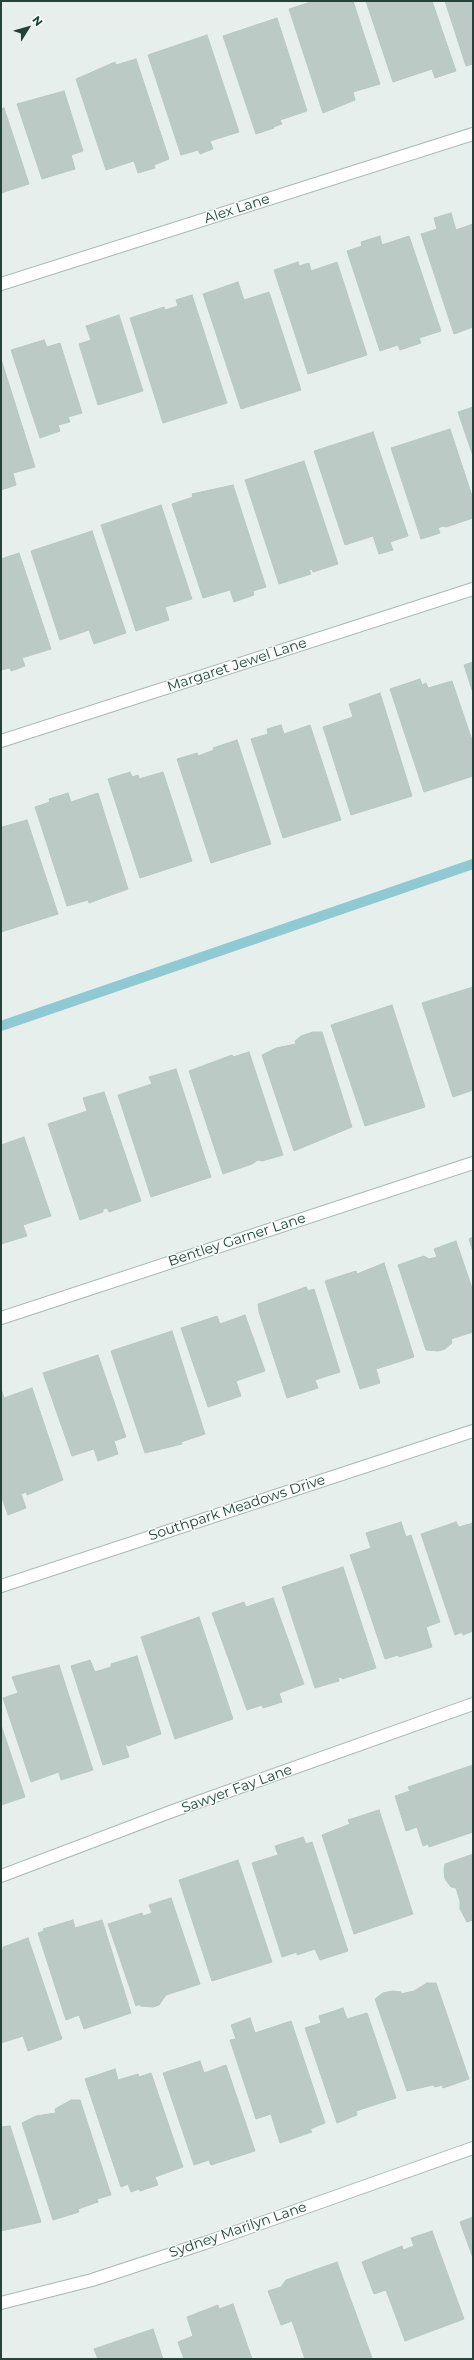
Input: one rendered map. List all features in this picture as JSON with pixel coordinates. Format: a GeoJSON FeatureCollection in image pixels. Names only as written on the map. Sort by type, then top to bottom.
{"type":"FeatureCollection","features":[{"type":"Feature","properties":{"kind":"street","name":"Alex Lane"},"geometry":{"type":"LineString","coordinates":[[1,284],[473,134]]}},
{"type":"Feature","properties":{"kind":"street","name":"Margaret Jewel Lane"},"geometry":{"type":"LineString","coordinates":[[1,741],[473,588]]}},
{"type":"Feature","properties":{"kind":"street","name":"Bentley Garner Lane"},"geometry":{"type":"LineString","coordinates":[[1,1318],[473,1163]]}},
{"type":"Feature","properties":{"kind":"street","name":"Southpark Meadows Drive"},"geometry":{"type":"LineString","coordinates":[[1,1586],[473,1431]]}},
{"type":"Feature","properties":{"kind":"street","name":"Sawyer Fay Lane"},"geometry":{"type":"LineString","coordinates":[[1,1876],[170,1812],[473,1704]]}},
{"type":"Feature","properties":{"kind":"street","name":"Sydney Marilyn Lane"},"geometry":{"type":"LineString","coordinates":[[1,2303],[92,2280],[473,2148]]}},
{"type":"Feature","properties":{"kind":"building"},"geometry":{"type":"Polygon","coordinates":[[[314,1],[353,1],[380,84],[353,92],[355,100],[323,113],[289,9],[314,1]]]}},
{"type":"Feature","properties":{"kind":"building"},"geometry":{"type":"Polygon","coordinates":[[[366,1],[432,1],[456,71],[435,78],[432,69],[393,82],[366,1]]]}},
{"type":"Feature","properties":{"kind":"building"},"geometry":{"type":"Polygon","coordinates":[[[445,1],[473,1],[473,64],[466,66],[445,1]]]}},
{"type":"Feature","properties":{"kind":"building"},"geometry":{"type":"Polygon","coordinates":[[[277,18],[307,111],[280,120],[282,124],[256,134],[223,36],[277,18]]]}},
{"type":"Feature","properties":{"kind":"building"},"geometry":{"type":"Polygon","coordinates":[[[207,35],[239,132],[210,141],[213,149],[200,154],[198,150],[181,155],[148,55],[207,35]]]}},
{"type":"Feature","properties":{"kind":"building"},"geometry":{"type":"Polygon","coordinates":[[[136,59],[169,159],[154,165],[155,168],[138,173],[134,161],[106,170],[76,79],[115,62],[116,65],[136,59]]]}},
{"type":"Feature","properties":{"kind":"building"},"geometry":{"type":"Polygon","coordinates":[[[64,91],[83,151],[71,155],[75,169],[42,179],[17,104],[64,91]]]}},
{"type":"Feature","properties":{"kind":"building"},"geometry":{"type":"Polygon","coordinates":[[[4,108],[29,184],[1,193],[1,109],[4,108]]]}},
{"type":"Feature","properties":{"kind":"building"},"geometry":{"type":"Polygon","coordinates":[[[451,213],[456,230],[473,224],[473,327],[454,334],[421,234],[437,229],[434,218],[451,213]]]}},
{"type":"Feature","properties":{"kind":"building"},"geometry":{"type":"Polygon","coordinates":[[[380,236],[382,245],[409,236],[441,331],[419,338],[421,343],[400,350],[398,345],[380,351],[347,251],[362,246],[361,242],[380,236]]]}},
{"type":"Feature","properties":{"kind":"building"},"geometry":{"type":"Polygon","coordinates":[[[298,262],[299,266],[309,263],[311,271],[337,262],[367,355],[308,374],[274,270],[298,262]]]}},
{"type":"Feature","properties":{"kind":"building"},"geometry":{"type":"Polygon","coordinates":[[[238,282],[244,300],[269,292],[301,390],[241,409],[203,294],[238,282]]]}},
{"type":"Feature","properties":{"kind":"building"},"geometry":{"type":"Polygon","coordinates":[[[192,295],[227,403],[163,423],[130,318],[164,307],[165,310],[178,306],[176,300],[192,295]]]}},
{"type":"Feature","properties":{"kind":"building"},"geometry":{"type":"Polygon","coordinates":[[[119,315],[143,391],[98,405],[79,344],[91,340],[86,326],[119,315]]]}},
{"type":"Feature","properties":{"kind":"building"},"geometry":{"type":"Polygon","coordinates":[[[44,340],[47,347],[60,343],[82,413],[68,417],[70,422],[58,425],[60,431],[40,438],[11,350],[44,340]]]}},
{"type":"Feature","properties":{"kind":"building"},"geometry":{"type":"Polygon","coordinates":[[[1,359],[35,467],[13,473],[16,485],[1,490],[1,359]]]}},
{"type":"Feature","properties":{"kind":"building"},"geometry":{"type":"Polygon","coordinates":[[[473,407],[473,456],[458,412],[473,407]]]}},
{"type":"Feature","properties":{"kind":"building"},"geometry":{"type":"Polygon","coordinates":[[[450,429],[473,499],[473,518],[446,527],[443,526],[438,528],[440,533],[421,539],[391,448],[450,429]]]}},
{"type":"Feature","properties":{"kind":"building"},"geometry":{"type":"Polygon","coordinates":[[[373,432],[408,536],[390,542],[393,550],[379,554],[373,536],[345,545],[314,451],[373,432]]]}},
{"type":"Feature","properties":{"kind":"building"},"geometry":{"type":"Polygon","coordinates":[[[304,461],[338,564],[313,572],[312,569],[309,570],[311,574],[279,584],[245,480],[304,461]]]}},
{"type":"Feature","properties":{"kind":"building"},"geometry":{"type":"Polygon","coordinates":[[[233,485],[266,587],[253,591],[254,595],[234,602],[230,590],[203,598],[172,504],[193,497],[192,494],[233,485]]]}},
{"type":"Feature","properties":{"kind":"building"},"geometry":{"type":"Polygon","coordinates":[[[161,505],[192,599],[165,607],[169,620],[136,631],[101,525],[161,505]]]}},
{"type":"Feature","properties":{"kind":"building"},"geometry":{"type":"Polygon","coordinates":[[[92,531],[126,633],[94,644],[89,630],[60,640],[31,551],[92,531]]]}},
{"type":"Feature","properties":{"kind":"building"},"geometry":{"type":"Polygon","coordinates":[[[19,553],[51,649],[22,658],[25,666],[11,671],[10,668],[1,670],[1,559],[19,553]]]}},
{"type":"Feature","properties":{"kind":"building"},"geometry":{"type":"Polygon","coordinates":[[[473,662],[473,693],[464,665],[473,662]]]}},
{"type":"Feature","properties":{"kind":"building"},"geometry":{"type":"Polygon","coordinates":[[[420,679],[422,685],[426,683],[428,688],[452,681],[473,743],[473,776],[424,792],[390,689],[420,679]]]}},
{"type":"Feature","properties":{"kind":"building"},"geometry":{"type":"Polygon","coordinates":[[[380,693],[412,796],[351,815],[323,727],[353,717],[349,704],[380,693]]]}},
{"type":"Feature","properties":{"kind":"building"},"geometry":{"type":"Polygon","coordinates":[[[281,725],[284,734],[310,725],[341,820],[283,838],[251,739],[268,734],[267,729],[281,725]]]}},
{"type":"Feature","properties":{"kind":"building"},"geometry":{"type":"Polygon","coordinates":[[[237,740],[271,844],[211,863],[177,759],[197,753],[198,756],[214,750],[213,748],[237,740]]]}},
{"type":"Feature","properties":{"kind":"building"},"geometry":{"type":"Polygon","coordinates":[[[130,772],[132,777],[138,775],[139,779],[163,772],[192,861],[140,878],[108,779],[130,772]]]}},
{"type":"Feature","properties":{"kind":"building"},"geometry":{"type":"Polygon","coordinates":[[[68,793],[71,802],[98,793],[128,889],[89,903],[88,900],[67,906],[35,807],[50,802],[49,799],[68,793]]]}},
{"type":"Feature","properties":{"kind":"building"},"geometry":{"type":"Polygon","coordinates":[[[27,820],[58,914],[1,932],[1,823],[2,827],[27,820]]]}},
{"type":"Feature","properties":{"kind":"building"},"geometry":{"type":"Polygon","coordinates":[[[473,987],[473,1090],[453,1097],[422,1003],[473,987]]]}},
{"type":"Feature","properties":{"kind":"building"},"geometry":{"type":"Polygon","coordinates":[[[392,1005],[425,1107],[365,1126],[331,1025],[392,1005]]]}},
{"type":"Feature","properties":{"kind":"building"},"geometry":{"type":"Polygon","coordinates":[[[313,1032],[322,1032],[352,1127],[294,1151],[262,1055],[276,1048],[296,1044],[295,1041],[301,1036],[313,1032]]]}},
{"type":"Feature","properties":{"kind":"building"},"geometry":{"type":"Polygon","coordinates":[[[249,1052],[283,1155],[262,1161],[258,1160],[252,1164],[223,1174],[189,1071],[232,1055],[233,1057],[249,1052]]]}},
{"type":"Feature","properties":{"kind":"building"},"geometry":{"type":"Polygon","coordinates":[[[176,1069],[211,1177],[151,1197],[118,1095],[152,1084],[149,1077],[176,1069]]]}},
{"type":"Feature","properties":{"kind":"building"},"geometry":{"type":"Polygon","coordinates":[[[104,1092],[141,1201],[109,1212],[107,1208],[103,1209],[103,1212],[80,1220],[48,1124],[87,1111],[83,1098],[104,1092]]]}},
{"type":"Feature","properties":{"kind":"building"},"geometry":{"type":"Polygon","coordinates":[[[24,1137],[51,1216],[23,1225],[27,1236],[1,1244],[1,1145],[24,1137]]]}},
{"type":"Feature","properties":{"kind":"building"},"geometry":{"type":"Polygon","coordinates":[[[473,1237],[473,1252],[469,1239],[473,1237]]]}},
{"type":"Feature","properties":{"kind":"building"},"geometry":{"type":"Polygon","coordinates":[[[456,1241],[473,1291],[473,1332],[451,1339],[452,1343],[445,1349],[438,1351],[426,1350],[398,1265],[424,1256],[429,1259],[437,1257],[434,1249],[456,1241]]]}},
{"type":"Feature","properties":{"kind":"building"},"geometry":{"type":"Polygon","coordinates":[[[384,1263],[414,1357],[376,1369],[380,1383],[360,1389],[325,1281],[356,1271],[357,1274],[384,1263]]]}},
{"type":"Feature","properties":{"kind":"building"},"geometry":{"type":"Polygon","coordinates":[[[306,1287],[308,1291],[314,1289],[340,1372],[315,1380],[318,1388],[287,1398],[259,1312],[258,1304],[306,1287]]]}},
{"type":"Feature","properties":{"kind":"building"},"geometry":{"type":"Polygon","coordinates":[[[245,1315],[265,1371],[236,1381],[241,1396],[208,1407],[181,1328],[217,1316],[220,1324],[245,1315]]]}},
{"type":"Feature","properties":{"kind":"building"},"geometry":{"type":"Polygon","coordinates":[[[172,1331],[205,1434],[181,1442],[182,1444],[145,1453],[111,1351],[172,1331]]]}},
{"type":"Feature","properties":{"kind":"building"},"geometry":{"type":"Polygon","coordinates":[[[98,1355],[126,1437],[114,1441],[118,1454],[98,1461],[94,1449],[72,1456],[43,1373],[98,1355]]]}},
{"type":"Feature","properties":{"kind":"building"},"geometry":{"type":"Polygon","coordinates":[[[32,1388],[63,1480],[27,1495],[26,1492],[21,1494],[26,1508],[8,1515],[1,1495],[1,1389],[4,1398],[32,1388]]]}},
{"type":"Feature","properties":{"kind":"building"},"geometry":{"type":"Polygon","coordinates":[[[401,1522],[406,1537],[411,1535],[440,1622],[426,1627],[432,1647],[399,1657],[398,1655],[385,1659],[350,1555],[371,1548],[366,1533],[401,1522]]]}},
{"type":"Feature","properties":{"kind":"building"},"geometry":{"type":"Polygon","coordinates":[[[456,1522],[459,1527],[473,1523],[473,1631],[463,1635],[462,1632],[455,1635],[421,1534],[456,1522]]]}},
{"type":"Feature","properties":{"kind":"building"},"geometry":{"type":"Polygon","coordinates":[[[343,1567],[376,1668],[342,1679],[342,1677],[338,1678],[339,1681],[315,1688],[282,1587],[343,1567]]]}},
{"type":"Feature","properties":{"kind":"building"},"geometry":{"type":"Polygon","coordinates":[[[273,1598],[304,1684],[279,1693],[282,1702],[263,1708],[262,1705],[247,1710],[212,1613],[244,1602],[246,1607],[273,1598]]]}},
{"type":"Feature","properties":{"kind":"building"},"geometry":{"type":"Polygon","coordinates":[[[199,1617],[233,1719],[175,1739],[141,1637],[199,1617]]]}},
{"type":"Feature","properties":{"kind":"building"},"geometry":{"type":"Polygon","coordinates":[[[137,1656],[161,1734],[128,1746],[125,1744],[129,1757],[103,1765],[71,1666],[90,1660],[95,1672],[111,1667],[111,1664],[137,1656]]]}},
{"type":"Feature","properties":{"kind":"building"},"geometry":{"type":"Polygon","coordinates":[[[59,1665],[93,1770],[61,1780],[59,1772],[31,1782],[3,1698],[18,1693],[12,1677],[59,1665]]]}},
{"type":"Feature","properties":{"kind":"building"},"geometry":{"type":"Polygon","coordinates":[[[1,1725],[25,1797],[1,1805],[1,1725]]]}},
{"type":"Feature","properties":{"kind":"building"},"geometry":{"type":"Polygon","coordinates":[[[473,1765],[473,1832],[429,1847],[428,1844],[423,1846],[417,1827],[406,1831],[395,1796],[410,1791],[408,1787],[473,1765]]]}},
{"type":"Feature","properties":{"kind":"building"},"geometry":{"type":"Polygon","coordinates":[[[379,1810],[413,1914],[354,1934],[322,1835],[350,1824],[348,1820],[379,1810]]]}},
{"type":"Feature","properties":{"kind":"building"},"geometry":{"type":"Polygon","coordinates":[[[303,1837],[306,1844],[312,1842],[348,1951],[320,1960],[315,1949],[297,1955],[297,1952],[282,1957],[252,1863],[278,1855],[275,1846],[303,1837]]]}},
{"type":"Feature","properties":{"kind":"building"},"geometry":{"type":"Polygon","coordinates":[[[473,1854],[473,1920],[467,1922],[460,1909],[460,1901],[456,1888],[451,1887],[445,1879],[444,1870],[445,1864],[473,1854]]]}},
{"type":"Feature","properties":{"kind":"building"},"geometry":{"type":"Polygon","coordinates":[[[238,1860],[272,1962],[212,1981],[179,1880],[238,1860]]]}},
{"type":"Feature","properties":{"kind":"building"},"geometry":{"type":"Polygon","coordinates":[[[171,1898],[200,1984],[166,1995],[159,2005],[153,2007],[140,2006],[140,2004],[136,2006],[108,1924],[142,1913],[143,1916],[152,1913],[149,1905],[171,1898]]]}},
{"type":"Feature","properties":{"kind":"building"},"geometry":{"type":"Polygon","coordinates":[[[73,1920],[75,1928],[102,1920],[131,2013],[84,2029],[79,2015],[66,2020],[38,1933],[44,1931],[43,1929],[73,1920]]]}},
{"type":"Feature","properties":{"kind":"building"},"geometry":{"type":"Polygon","coordinates":[[[28,1938],[62,2039],[28,2051],[23,2036],[1,2043],[1,1950],[3,1950],[3,1947],[28,1938]]]}},
{"type":"Feature","properties":{"kind":"building"},"geometry":{"type":"Polygon","coordinates":[[[427,1983],[436,1983],[469,2079],[443,2088],[442,2085],[435,2087],[433,2085],[407,2091],[375,1999],[383,1993],[392,1991],[401,1992],[401,1994],[414,1991],[427,1983]]]}},
{"type":"Feature","properties":{"kind":"building"},"geometry":{"type":"Polygon","coordinates":[[[343,2008],[347,2019],[367,2013],[396,2098],[356,2111],[357,2115],[337,2123],[305,2028],[321,2023],[319,2016],[343,2008]]]}},
{"type":"Feature","properties":{"kind":"building"},"geometry":{"type":"Polygon","coordinates":[[[250,2018],[255,2033],[291,2021],[325,2123],[310,2129],[312,2132],[280,2143],[271,2114],[256,2119],[230,2040],[236,2039],[231,2025],[250,2018]]]}},
{"type":"Feature","properties":{"kind":"building"},"geometry":{"type":"Polygon","coordinates":[[[200,2061],[204,2073],[226,2065],[255,2151],[211,2165],[209,2160],[194,2165],[163,2073],[200,2061]]]}},
{"type":"Feature","properties":{"kind":"building"},"geometry":{"type":"Polygon","coordinates":[[[115,2069],[118,2080],[138,2074],[139,2077],[151,2073],[183,2167],[155,2177],[158,2185],[140,2191],[139,2189],[131,2192],[128,2184],[121,2187],[85,2079],[115,2069]]]}},
{"type":"Feature","properties":{"kind":"building"},"geometry":{"type":"Polygon","coordinates":[[[71,2100],[80,2100],[111,2195],[97,2199],[98,2202],[78,2209],[79,2212],[53,2220],[22,2123],[36,2116],[56,2113],[55,2109],[71,2100]]]}},
{"type":"Feature","properties":{"kind":"building"},"geometry":{"type":"Polygon","coordinates":[[[10,2126],[41,2222],[1,2231],[1,2127],[10,2126]]]}},
{"type":"Feature","properties":{"kind":"building"},"geometry":{"type":"Polygon","coordinates":[[[473,2217],[473,2258],[460,2222],[473,2217]]]}},
{"type":"Feature","properties":{"kind":"building"},"geometry":{"type":"Polygon","coordinates":[[[432,2231],[464,2319],[405,2341],[386,2290],[374,2294],[362,2262],[402,2246],[403,2250],[414,2246],[411,2238],[432,2231]]]}},
{"type":"Feature","properties":{"kind":"building"},"geometry":{"type":"Polygon","coordinates":[[[337,2262],[372,2358],[371,2359],[305,2359],[292,2321],[281,2325],[268,2291],[281,2287],[286,2280],[337,2262]]]}},
{"type":"Feature","properties":{"kind":"building"},"geometry":{"type":"Polygon","coordinates":[[[233,2304],[252,2359],[184,2359],[178,2342],[193,2336],[187,2317],[218,2305],[219,2309],[233,2304]]]}},
{"type":"Feature","properties":{"kind":"building"},"geometry":{"type":"Polygon","coordinates":[[[153,2329],[163,2359],[98,2359],[94,2349],[153,2329]]]}},
{"type":"Feature","properties":{"kind":"waterway"},"geometry":{"type":"LineString","coordinates":[[1,1026],[473,864]]}}]}
